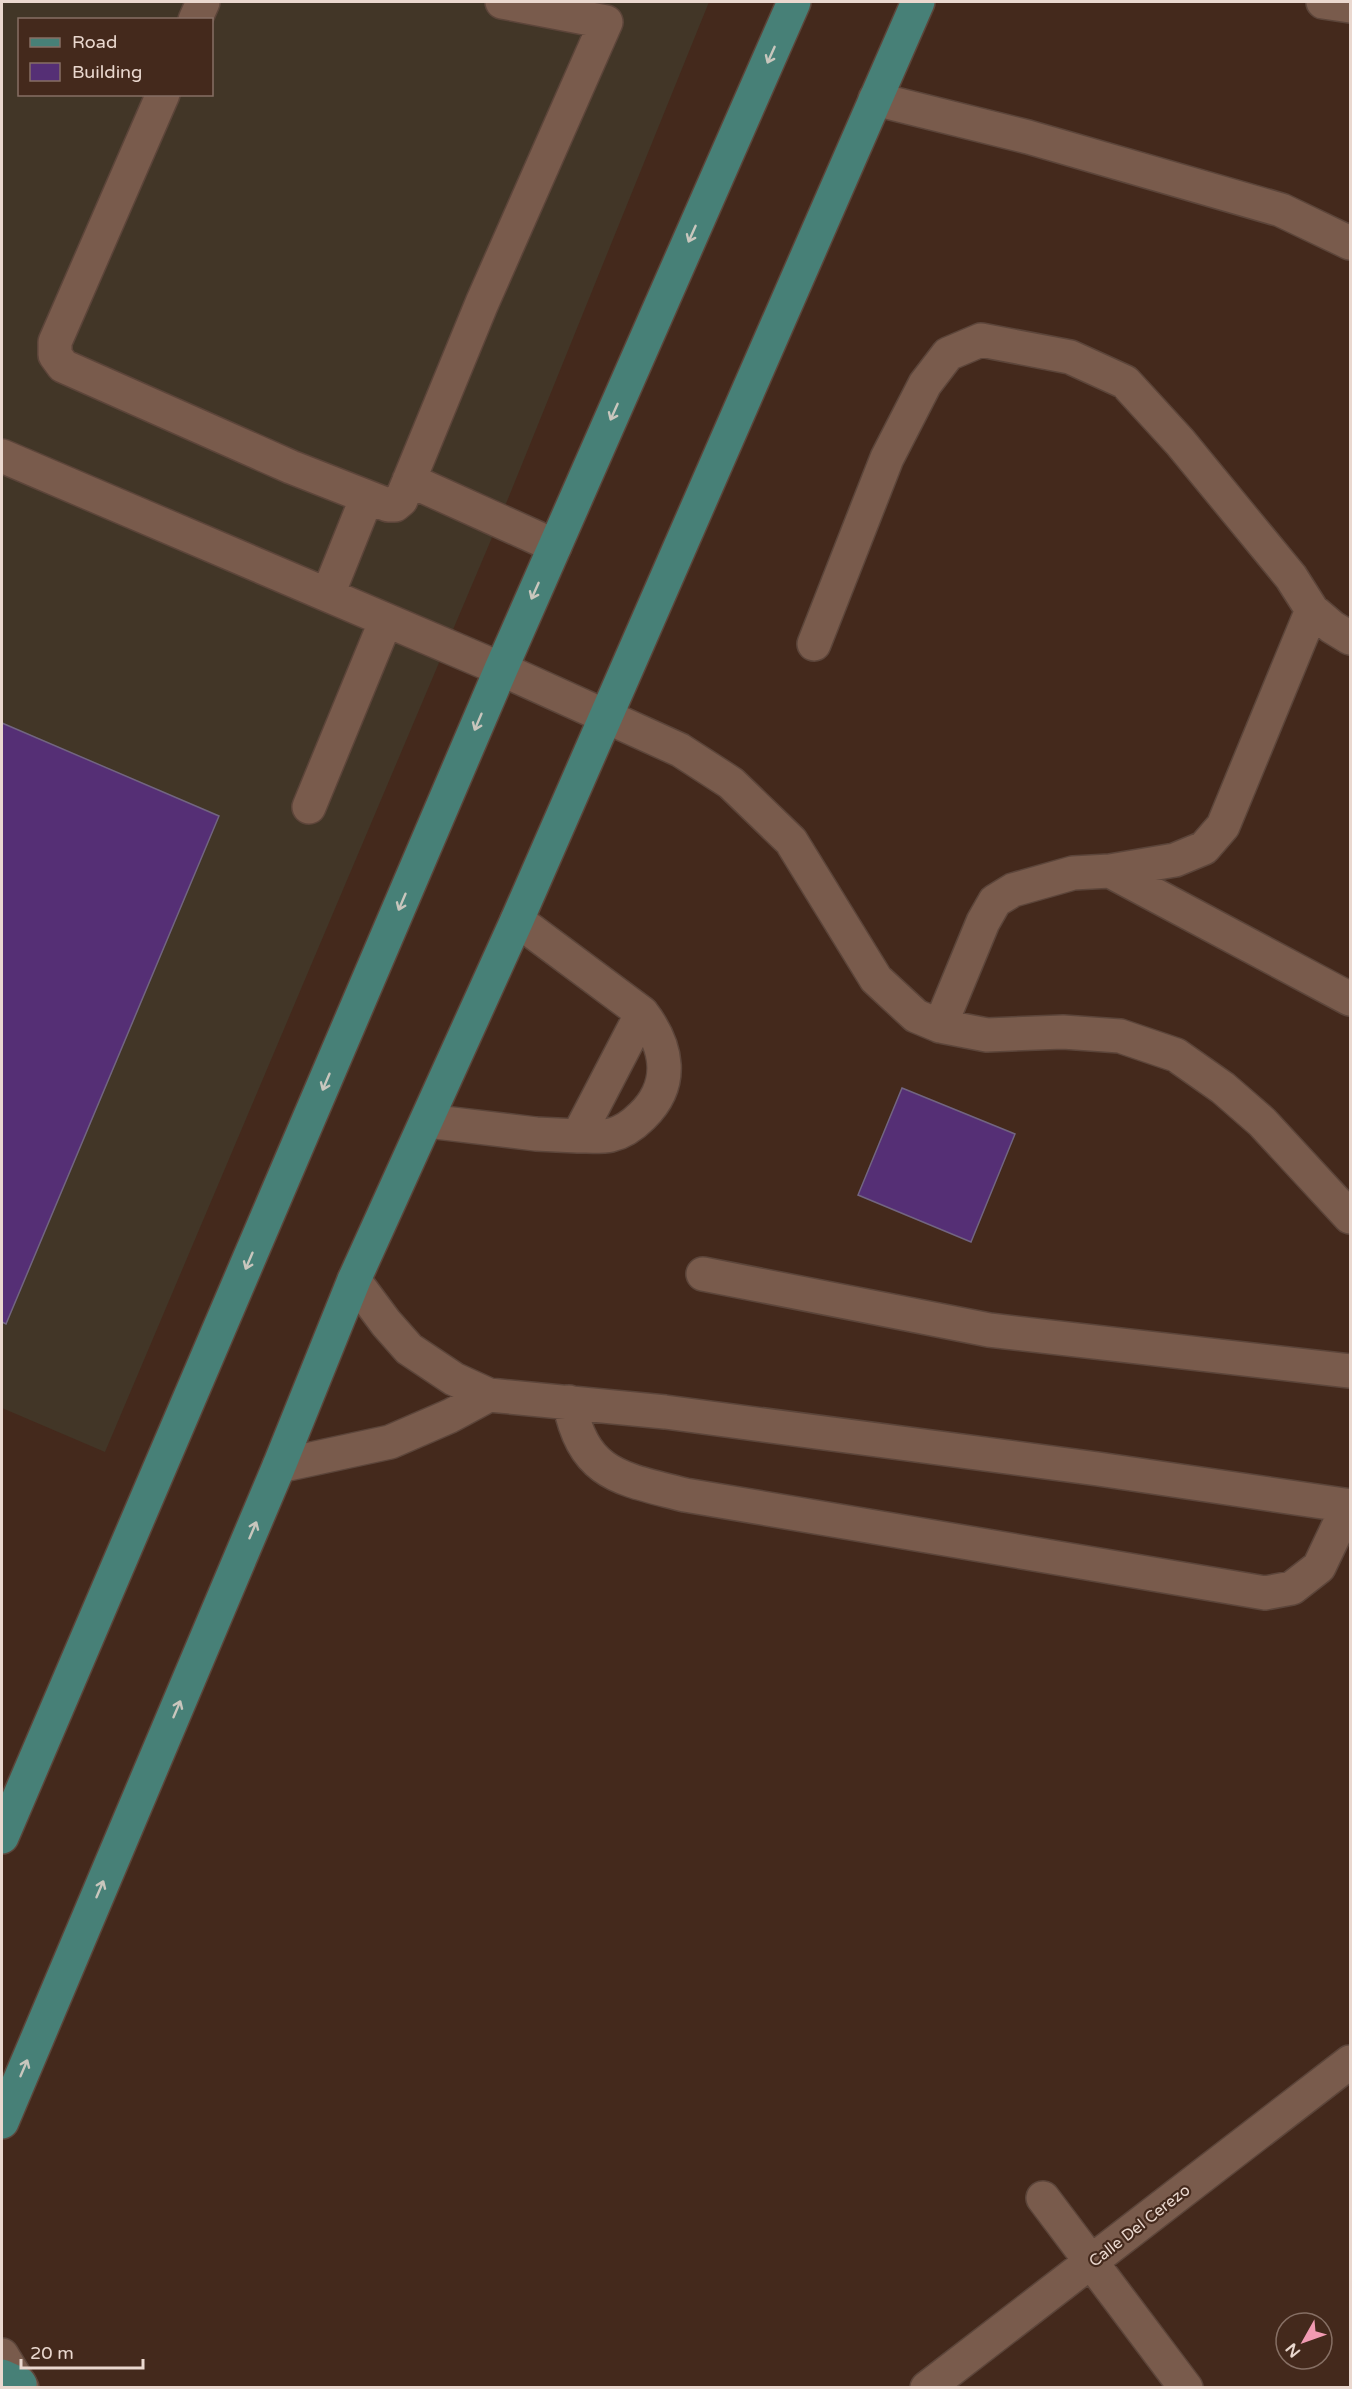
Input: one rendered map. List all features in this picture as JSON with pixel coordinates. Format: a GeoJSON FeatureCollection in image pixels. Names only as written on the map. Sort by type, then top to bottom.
{"type":"FeatureCollection","features":[{"type":"Feature","properties":{"kind":"main road"},"geometry":{"type":"LineString","coordinates":[[2,1837],[501,669],[794,2]]}},
{"type":"Feature","properties":{"kind":"main road"},"geometry":{"type":"LineString","coordinates":[[2,2122],[279,1466],[354,1280],[518,920],[605,715],[918,2]]}},
{"type":"Feature","properties":{"kind":"street"},"geometry":{"type":"LineString","coordinates":[[196,18],[203,2]]}},
{"type":"Feature","properties":{"kind":"street"},"geometry":{"type":"LineString","coordinates":[[161,96],[55,342],[55,355],[63,366],[291,467],[366,497],[388,505],[395,505],[401,500],[482,303],[606,22],[502,2]]}},
{"type":"Feature","properties":{"kind":"street"},"geometry":{"type":"LineString","coordinates":[[1323,2],[1350,6]]}},
{"type":"Feature","properties":{"kind":"street"},"geometry":{"type":"LineString","coordinates":[[875,99],[1028,136],[1281,210],[1350,243]]}},
{"type":"Feature","properties":{"kind":"street"},"geometry":{"type":"LineString","coordinates":[[814,644],[888,458],[925,384],[948,354],[981,340],[1070,357],[1125,382],[1180,442],[1291,577],[1312,610],[1332,627],[1350,638]]}},
{"type":"Feature","properties":{"kind":"street"},"geometry":{"type":"LineString","coordinates":[[2,456],[501,669],[680,750],[731,783],[791,842],[876,979],[916,1016],[940,1026],[987,1035],[1063,1032],[1120,1036],[1176,1055],[1223,1088],[1262,1122],[1350,1217]]}},
{"type":"Feature","properties":{"kind":"street"},"geometry":{"type":"LineString","coordinates":[[409,480],[555,546]]}},
{"type":"Feature","properties":{"kind":"street"},"geometry":{"type":"LineString","coordinates":[[328,594],[366,497]]}},
{"type":"Feature","properties":{"kind":"street"},"geometry":{"type":"LineString","coordinates":[[940,1026],[982,922],[995,901],[1012,890],[1073,873],[1110,871],[1175,860],[1204,848],[1223,826],[1312,610]]}},
{"type":"Feature","properties":{"kind":"street"},"geometry":{"type":"LineString","coordinates":[[309,807],[386,620]]}},
{"type":"Feature","properties":{"kind":"street"},"geometry":{"type":"LineString","coordinates":[[1110,871],[1350,999]]}},
{"type":"Feature","properties":{"kind":"street"},"geometry":{"type":"LineString","coordinates":[[428,1121],[536,1134],[611,1135],[630,1128],[649,1109],[663,1084],[665,1064],[651,1024],[642,1013],[518,920]]}},
{"type":"Feature","properties":{"kind":"street"},"geometry":{"type":"LineString","coordinates":[[578,1136],[642,1013]]}},
{"type":"Feature","properties":{"kind":"street"},"geometry":{"type":"LineString","coordinates":[[703,1275],[989,1330],[1350,1371]]}},
{"type":"Feature","properties":{"kind":"street"},"geometry":{"type":"LineString","coordinates":[[354,1280],[409,1349],[454,1379],[489,1395],[569,1402],[1086,1467],[1349,1506],[1319,1567],[1292,1588],[1265,1593],[685,1495],[624,1479],[597,1463],[584,1447],[574,1426],[569,1402]]}},
{"type":"Feature","properties":{"kind":"street"},"geometry":{"type":"LineString","coordinates":[[279,1466],[390,1442],[450,1416],[489,1395]]}},
{"type":"Feature","properties":{"kind":"street","name":"Calle Del Cerezo"},"geometry":{"type":"LineString","coordinates":[[927,2388],[1350,2062]]}},
{"type":"Feature","properties":{"kind":"street"},"geometry":{"type":"LineString","coordinates":[[1043,2198],[1186,2388]]}},
{"type":"Feature","properties":{"kind":"street"},"geometry":{"type":"LineString","coordinates":[[2,2355],[15,2383]]}},
{"type":"Feature","properties":{"kind":"shaded area"},"geometry":{"type":"Polygon","coordinates":[[[2,2],[709,2],[499,521],[105,1452],[2,1408],[2,2]]]}},
{"type":"Feature","properties":{"kind":"building"},"geometry":{"type":"Polygon","coordinates":[[[2,723],[219,816],[6,1324],[2,1322],[2,723]]]}},
{"type":"Feature","properties":{"kind":"building"},"geometry":{"type":"Polygon","coordinates":[[[902,1088],[1015,1134],[971,1242],[858,1195],[902,1088]]]}}]}
